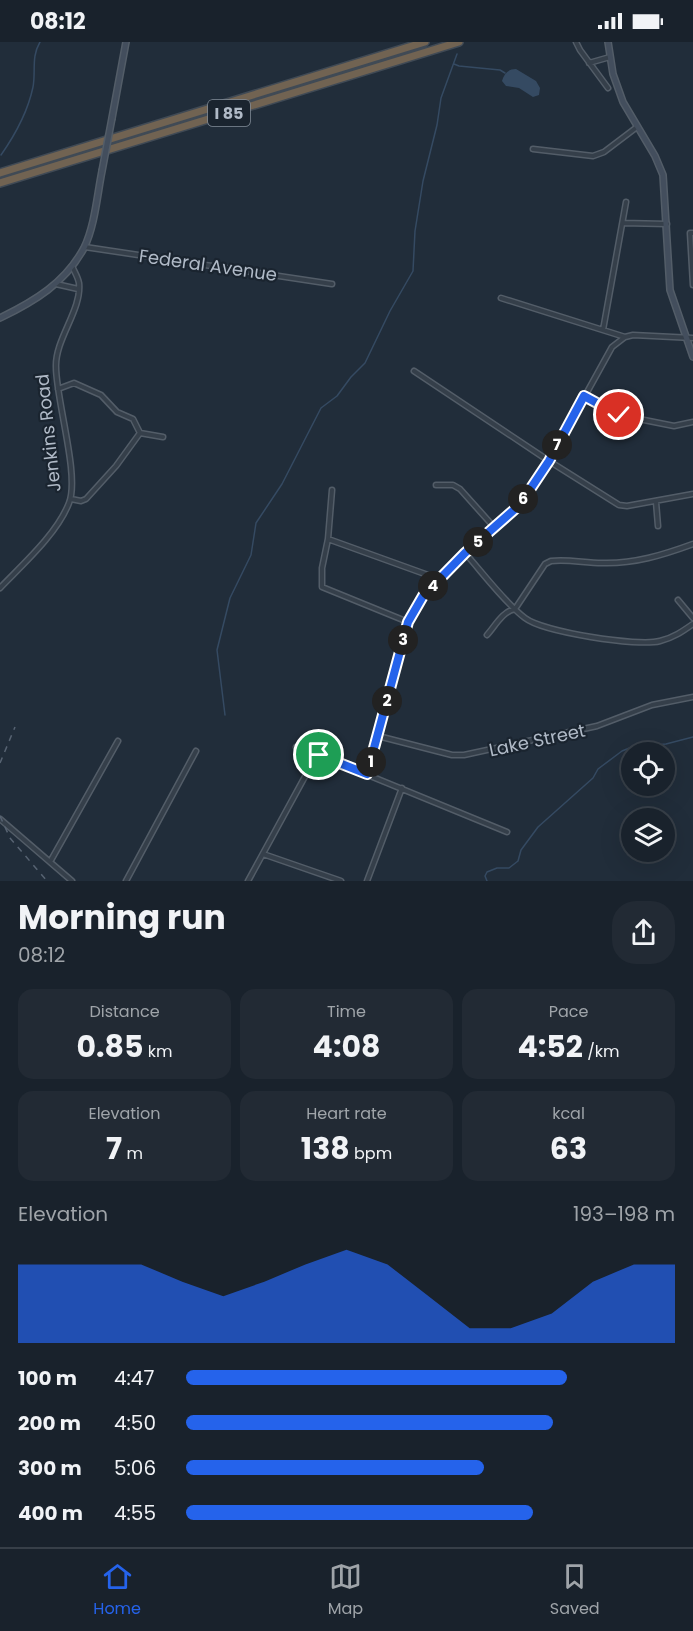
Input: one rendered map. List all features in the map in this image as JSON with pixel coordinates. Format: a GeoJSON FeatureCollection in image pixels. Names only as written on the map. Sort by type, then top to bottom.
{"type":"FeatureCollection","features":[{"type":"Feature","properties":{"kind":"highway","name":"I 85"},"geometry":{"type":"LineString","coordinates":[[0,173],[425,42]]}},
{"type":"Feature","properties":{"kind":"highway","name":"I 85"},"geometry":{"type":"LineString","coordinates":[[0,183],[459,42]]}},
{"type":"Feature","properties":{"kind":"street"},"geometry":{"type":"LineString","coordinates":[[0,318],[33,302],[56,284],[72,266],[84,247],[92,220],[126,42]]}},
{"type":"Feature","properties":{"kind":"street"},"geometry":{"type":"LineString","coordinates":[[576,42],[608,88]]}},
{"type":"Feature","properties":{"kind":"street"},"geometry":{"type":"LineString","coordinates":[[608,42],[621,96],[661,168],[665,188],[670,290],[693,357]]}},
{"type":"Feature","properties":{"kind":"street"},"geometry":{"type":"LineString","coordinates":[[589,63],[610,57]]}},
{"type":"Feature","properties":{"kind":"street"},"geometry":{"type":"LineString","coordinates":[[533,149],[593,156],[604,152],[637,127]]}},
{"type":"Feature","properties":{"kind":"street"},"geometry":{"type":"LineString","coordinates":[[603,330],[626,202]]}},
{"type":"Feature","properties":{"kind":"street"},"geometry":{"type":"LineString","coordinates":[[623,223],[667,224]]}},
{"type":"Feature","properties":{"kind":"street"},"geometry":{"type":"LineString","coordinates":[[692,232],[693,285]]}},
{"type":"Feature","properties":{"kind":"street","name":"Federal Avenue"},"geometry":{"type":"LineString","coordinates":[[84,247],[332,284]]}},
{"type":"Feature","properties":{"kind":"street"},"geometry":{"type":"LineString","coordinates":[[56,284],[78,290],[77,278],[72,266]]}},
{"type":"Feature","properties":{"kind":"street","name":"Jenkins Road"},"geometry":{"type":"LineString","coordinates":[[0,588],[52,531],[63,516],[71,499],[71,475],[58,389],[56,359],[78,290]]}},
{"type":"Feature","properties":{"kind":"street"},"geometry":{"type":"LineString","coordinates":[[501,298],[624,337]]}},
{"type":"Feature","properties":{"kind":"street"},"geometry":{"type":"LineString","coordinates":[[367,774],[408,622],[418,602],[465,553],[515,509],[549,461],[612,347],[624,337],[633,335],[693,338]]}},
{"type":"Feature","properties":{"kind":"street"},"geometry":{"type":"LineString","coordinates":[[414,371],[619,505],[656,502],[693,494]]}},
{"type":"Feature","properties":{"kind":"street"},"geometry":{"type":"LineString","coordinates":[[58,389],[74,383],[101,396],[117,412],[133,419],[140,433]]}},
{"type":"Feature","properties":{"kind":"street"},"geometry":{"type":"LineString","coordinates":[[584,396],[619,415],[674,426],[693,422]]}},
{"type":"Feature","properties":{"kind":"street"},"geometry":{"type":"LineString","coordinates":[[140,433],[163,437]]}},
{"type":"Feature","properties":{"kind":"street"},"geometry":{"type":"LineString","coordinates":[[71,499],[86,499],[116,466],[140,433]]}},
{"type":"Feature","properties":{"kind":"street"},"geometry":{"type":"LineString","coordinates":[[436,485],[453,485],[460,489],[494,527]]}},
{"type":"Feature","properties":{"kind":"street"},"geometry":{"type":"LineString","coordinates":[[332,490],[328,539],[322,568],[322,587],[408,622]]}},
{"type":"Feature","properties":{"kind":"street"},"geometry":{"type":"LineString","coordinates":[[656,502],[658,526]]}},
{"type":"Feature","properties":{"kind":"street"},"geometry":{"type":"LineString","coordinates":[[328,539],[439,579]]}},
{"type":"Feature","properties":{"kind":"street"},"geometry":{"type":"LineString","coordinates":[[487,635],[507,612],[515,609],[545,564],[551,561],[603,563],[636,561],[666,554],[693,544]]}},
{"type":"Feature","properties":{"kind":"street"},"geometry":{"type":"LineString","coordinates":[[465,553],[515,609],[525,618],[541,626],[635,643],[660,641],[676,635],[693,624]]}},
{"type":"Feature","properties":{"kind":"street"},"geometry":{"type":"LineString","coordinates":[[678,600],[693,618]]}},
{"type":"Feature","properties":{"kind":"street","name":"Lake Street"},"geometry":{"type":"LineString","coordinates":[[378,736],[452,755],[464,755],[597,726],[652,705],[693,697]]}},
{"type":"Feature","properties":{"kind":"street"},"geometry":{"type":"LineString","coordinates":[[50,862],[118,741]]}},
{"type":"Feature","properties":{"kind":"street"},"geometry":{"type":"LineString","coordinates":[[296,747],[507,832]]}},
{"type":"Feature","properties":{"kind":"street"},"geometry":{"type":"LineString","coordinates":[[126,881],[196,751]]}},
{"type":"Feature","properties":{"kind":"street"},"geometry":{"type":"LineString","coordinates":[[248,881],[314,760],[319,755]]}},
{"type":"Feature","properties":{"kind":"street"},"geometry":{"type":"LineString","coordinates":[[367,881],[402,788]]}},
{"type":"Feature","properties":{"kind":"street"},"geometry":{"type":"LineString","coordinates":[[0,819],[72,881]]}},
{"type":"Feature","properties":{"kind":"street"},"geometry":{"type":"LineString","coordinates":[[263,854],[341,881]]}},
{"type":"Feature","properties":{"kind":"water"},"geometry":{"type":"Polygon","coordinates":[[[516,69],[536,81],[540,88],[539,95],[533,97],[519,88],[506,86],[502,81],[504,76],[516,69]]]}},
{"type":"Feature","properties":{"kind":"waterway"},"geometry":{"type":"LineString","coordinates":[[1,155],[28,105],[34,81],[36,53],[40,42]]}},
{"type":"Feature","properties":{"kind":"waterway"},"geometry":{"type":"LineString","coordinates":[[225,715],[217,650],[230,598],[251,555],[256,523],[282,484],[321,408],[337,396],[365,363],[390,311],[413,271],[415,231],[423,181],[437,125],[441,98],[457,54]]}},
{"type":"Feature","properties":{"kind":"waterway"},"geometry":{"type":"LineString","coordinates":[[454,64],[500,70],[505,73]]}},
{"type":"Feature","properties":{"kind":"waterway"},"geometry":{"type":"LineString","coordinates":[[487,881],[485,876],[487,872],[497,868],[509,868],[518,861],[521,850],[538,827],[593,778],[598,769],[622,751],[632,747],[666,744],[693,737]]}},
{"type":"Feature","properties":{"kind":"railway"},"geometry":{"type":"LineString","coordinates":[[0,763],[15,727]]}},
{"type":"Feature","properties":{"kind":"railway"},"geometry":{"type":"LineString","coordinates":[[0,816],[10,838],[47,881]]}},
{"type":"Feature","properties":{"kind":"route"},"geometry":{"type":"LineString","coordinates":[[319,755],[367,774],[408,622],[418,602],[465,553],[515,509],[549,461],[584,396],[619,415]]}}]}
